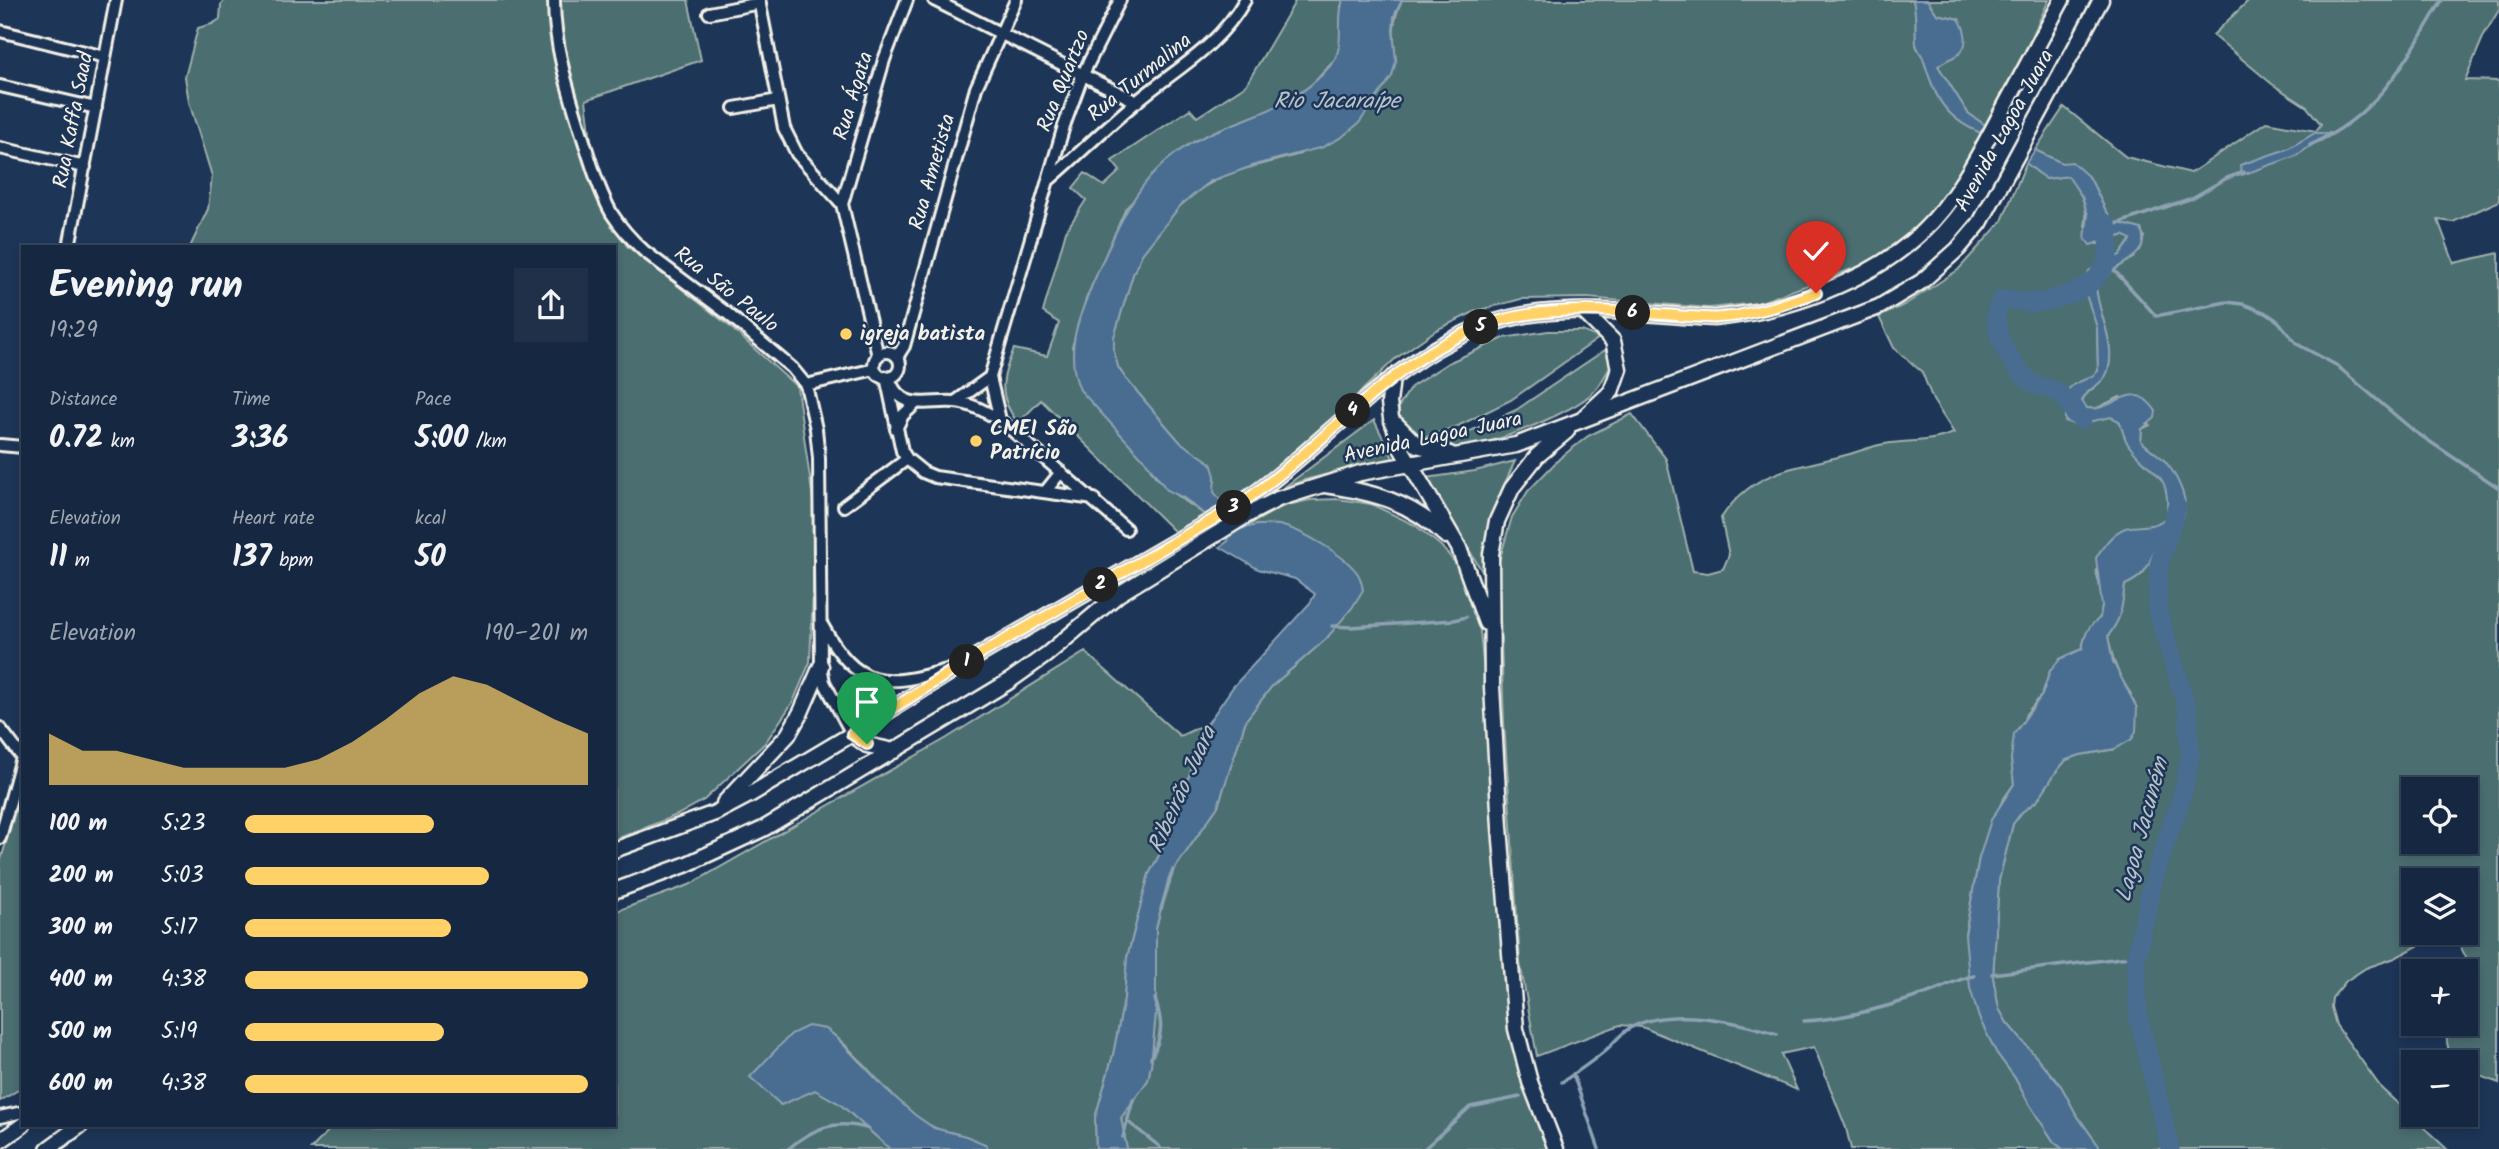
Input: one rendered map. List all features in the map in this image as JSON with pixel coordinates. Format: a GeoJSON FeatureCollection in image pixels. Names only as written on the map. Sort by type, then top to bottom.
{"type":"FeatureCollection","features":[{"type":"Feature","properties":{"kind":"main road","name":"Avenida Lagoa Juara"},"geometry":{"type":"LineString","coordinates":[[616,849],[715,813],[751,794],[960,666],[1194,540],[1245,509],[1392,377],[1435,348],[1465,332],[1490,323],[1539,313],[1583,311],[1714,318],[1736,316],[1816,293],[1861,274],[1894,256],[1923,232],[1948,203],[1983,147],[2062,0]]}},
{"type":"Feature","properties":{"kind":"main road","name":"Avenida Lagoa Juara"},"geometry":{"type":"LineString","coordinates":[[1245,509],[1360,473],[1516,446],[1879,307],[1921,282],[1958,249],[1980,223],[2101,0]]}},
{"type":"Feature","properties":{"kind":"main road"},"geometry":{"type":"LineString","coordinates":[[1556,1149],[1530,1082],[1516,1030],[1500,835],[1490,639],[1491,554],[1497,522],[1512,488],[1537,456],[1611,392],[1619,369],[1613,341],[1583,311]]}},
{"type":"Feature","properties":{"kind":"main road"},"geometry":{"type":"LineString","coordinates":[[1392,377],[1389,403],[1391,418],[1402,450],[1459,548],[1479,598],[1490,639]]}},
{"type":"Feature","properties":{"kind":"main road"},"geometry":{"type":"LineString","coordinates":[[1391,418],[1417,445],[1462,456]]}},
{"type":"Feature","properties":{"kind":"main road"},"geometry":{"type":"LineString","coordinates":[[1320,484],[1368,492],[1392,500],[1434,525],[1459,548]]}},
{"type":"Feature","properties":{"kind":"main road","name":"Avenida Lagoa Juara"},"geometry":{"type":"LineString","coordinates":[[616,890],[729,846],[763,829],[894,751],[1029,667],[1119,594],[1194,540]]}},
{"type":"Feature","properties":{"kind":"main road"},"geometry":{"type":"LineString","coordinates":[[715,813],[788,735],[821,666]]}},
{"type":"Feature","properties":{"kind":"main road"},"geometry":{"type":"LineString","coordinates":[[852,734],[867,744],[894,751]]}},
{"type":"Feature","properties":{"kind":"main road"},"geometry":{"type":"LineString","coordinates":[[0,1141],[21,1126]]}},
{"type":"Feature","properties":{"kind":"main road"},"geometry":{"type":"LineString","coordinates":[[48,1149],[78,1127]]}},
{"type":"Feature","properties":{"kind":"street","name":"Rua Kaffa Saad"},"geometry":{"type":"LineString","coordinates":[[69,245],[116,0]]}},
{"type":"Feature","properties":{"kind":"street","name":"Rua São Paulo"},"geometry":{"type":"LineString","coordinates":[[554,0],[556,34],[569,93],[594,171],[612,213],[626,234],[644,251],[780,356],[806,385],[816,429],[819,458],[821,666],[824,682],[852,734]]}},
{"type":"Feature","properties":{"kind":"street","name":"Rua Ágata"},"geometry":{"type":"LineString","coordinates":[[842,204],[884,60],[906,0]]}},
{"type":"Feature","properties":{"kind":"street"},"geometry":{"type":"LineString","coordinates":[[934,0],[1137,102]]}},
{"type":"Feature","properties":{"kind":"street","name":"Rua Ametista"},"geometry":{"type":"LineString","coordinates":[[897,357],[904,346],[976,88],[1016,0]]}},
{"type":"Feature","properties":{"kind":"street","name":"Rua Quartzo"},"geometry":{"type":"LineString","coordinates":[[990,377],[1064,126],[1083,74],[1120,0]]}},
{"type":"Feature","properties":{"kind":"street","name":"Rua Turmalina"},"geometry":{"type":"LineString","coordinates":[[1050,179],[1137,102],[1203,52],[1234,19],[1245,0]]}},
{"type":"Feature","properties":{"kind":"street"},"geometry":{"type":"LineString","coordinates":[[709,13],[760,2],[784,128],[797,154],[842,204],[878,356],[875,369],[880,375],[888,377],[898,372],[900,362],[897,357],[890,352],[878,356]]}},
{"type":"Feature","properties":{"kind":"street"},"geometry":{"type":"LineString","coordinates":[[0,31],[105,57]]}},
{"type":"Feature","properties":{"kind":"street"},"geometry":{"type":"LineString","coordinates":[[0,86],[96,108]]}},
{"type":"Feature","properties":{"kind":"street"},"geometry":{"type":"LineString","coordinates":[[734,108],[778,100]]}},
{"type":"Feature","properties":{"kind":"street"},"geometry":{"type":"LineString","coordinates":[[0,148],[85,167]]}},
{"type":"Feature","properties":{"kind":"street"},"geometry":{"type":"LineString","coordinates":[[806,385],[875,369]]}},
{"type":"Feature","properties":{"kind":"street"},"geometry":{"type":"LineString","coordinates":[[888,377],[898,395],[915,404],[955,402],[984,411],[1000,421],[1126,529]]}},
{"type":"Feature","properties":{"kind":"street"},"geometry":{"type":"LineString","coordinates":[[888,377],[902,451],[907,459],[923,472],[935,477],[1094,499]]}},
{"type":"Feature","properties":{"kind":"street"},"geometry":{"type":"LineString","coordinates":[[955,402],[990,377],[1000,421]]}},
{"type":"Feature","properties":{"kind":"street"},"geometry":{"type":"LineString","coordinates":[[896,430],[903,415],[915,404]]}},
{"type":"Feature","properties":{"kind":"street"},"geometry":{"type":"LineString","coordinates":[[0,445],[21,447]]}},
{"type":"Feature","properties":{"kind":"street"},"geometry":{"type":"LineString","coordinates":[[844,506],[907,459]]}},
{"type":"Feature","properties":{"kind":"street"},"geometry":{"type":"LineString","coordinates":[[1045,492],[1061,472]]}},
{"type":"Feature","properties":{"kind":"street"},"geometry":{"type":"LineString","coordinates":[[822,623],[842,656],[866,676],[879,680],[910,680],[960,666]]}},
{"type":"Feature","properties":{"kind":"street"},"geometry":{"type":"LineString","coordinates":[[0,728],[21,754]]}},
{"type":"Feature","properties":{"kind":"street"},"geometry":{"type":"LineString","coordinates":[[0,838],[21,759]]}},
{"type":"Feature","properties":{"kind":"street"},"geometry":{"type":"LineString","coordinates":[[0,1117],[21,1112]]}},
{"type":"Feature","properties":{"kind":"green space"},"geometry":{"type":"Polygon","coordinates":[[[225,0],[688,0],[701,60],[586,100],[598,196],[627,246],[728,325],[797,387],[816,521],[810,662],[793,702],[765,743],[704,800],[677,815],[616,839],[616,245],[191,245],[208,209],[212,176],[189,102],[185,77],[198,28],[220,19],[221,5],[225,0]]]}},
{"type":"Feature","properties":{"kind":"green space"},"geometry":{"type":"Polygon","coordinates":[[[1293,0],[1343,0],[1337,57],[1311,86],[1275,108],[1213,132],[1187,146],[1126,208],[1086,299],[1072,347],[1155,476],[1209,518],[1177,534],[1041,400],[1018,423],[1004,395],[1004,378],[1014,349],[1047,356],[1059,323],[1043,312],[1066,231],[1086,200],[1073,188],[1085,173],[1104,186],[1120,171],[1112,161],[1190,109],[1197,117],[1246,85],[1295,2],[1293,0]]]}},
{"type":"Feature","properties":{"kind":"green space"},"geometry":{"type":"Polygon","coordinates":[[[1402,0],[1913,0],[1916,44],[1936,94],[1957,120],[1981,133],[1951,189],[1912,231],[1866,264],[1758,303],[1709,308],[1587,298],[1521,299],[1476,311],[1436,330],[1395,359],[1272,476],[1224,505],[1213,492],[1215,476],[1180,442],[1118,367],[1114,337],[1133,274],[1142,254],[1180,206],[1195,192],[1229,173],[1300,154],[1396,61],[1394,30],[1402,0]]]}},
{"type":"Feature","properties":{"kind":"green space"},"geometry":{"type":"Polygon","coordinates":[[[1927,0],[2049,0],[2024,54],[1985,125],[1968,113],[1938,66],[1946,58],[1959,54],[1959,19],[1937,14],[1927,0]]]}},
{"type":"Feature","properties":{"kind":"green space"},"geometry":{"type":"Polygon","coordinates":[[[2249,0],[2499,0],[2499,10],[2484,35],[2465,80],[2499,81],[2499,201],[2453,222],[2438,220],[2454,263],[2499,253],[2499,1083],[2478,1075],[2478,1050],[2449,1050],[2447,1043],[2447,1036],[2478,1036],[2478,959],[2467,959],[2460,945],[2478,945],[2478,868],[2401,868],[2401,945],[2420,945],[2395,958],[2366,968],[2346,981],[2332,998],[2331,1007],[2336,1025],[2382,1089],[2401,1107],[2401,1127],[2423,1127],[2447,1149],[2101,1149],[2076,1114],[2061,1086],[2007,1023],[1999,1009],[1993,978],[1999,880],[2013,824],[2022,812],[2037,801],[2066,760],[2116,749],[2131,694],[2116,666],[2108,636],[2122,606],[2125,585],[2141,575],[2162,537],[2175,526],[2163,460],[2141,441],[2142,429],[2150,425],[2120,397],[2095,409],[2087,408],[2082,401],[2105,377],[2110,362],[2109,340],[2096,286],[2102,278],[2134,257],[2144,237],[2141,229],[2114,222],[2090,178],[2035,150],[2064,107],[2126,157],[2191,173],[2266,122],[2316,131],[2321,124],[2307,107],[2272,84],[2213,35],[2249,0]]]}},
{"type":"Feature","properties":{"kind":"green space"},"geometry":{"type":"Polygon","coordinates":[[[2026,163],[2046,179],[2068,176],[2083,200],[2085,226],[2097,244],[2124,235],[2131,239],[2120,255],[2089,271],[2097,327],[2098,371],[2068,391],[2065,421],[2112,417],[2120,421],[2134,449],[2163,481],[2168,500],[2167,517],[2156,526],[2144,527],[2096,570],[2102,596],[2101,615],[2086,635],[2082,649],[2060,659],[2050,671],[2042,695],[2026,714],[2011,759],[2014,784],[2002,801],[1979,858],[1965,935],[1996,1052],[2054,1142],[2063,1149],[1851,1149],[1846,1128],[1814,1047],[1781,1054],[1797,1090],[1642,1027],[1620,1025],[1537,1056],[1520,963],[1504,722],[1498,565],[1512,517],[1528,491],[1560,458],[1588,436],[1632,414],[1666,459],[1693,571],[1708,573],[1723,569],[1729,555],[1721,518],[1733,502],[1760,481],[1790,469],[1879,445],[1954,433],[1933,400],[1922,372],[1894,348],[1879,317],[1906,304],[1958,270],[2002,221],[2026,163]]]}},
{"type":"Feature","properties":{"kind":"green space"},"geometry":{"type":"Polygon","coordinates":[[[1548,331],[1582,331],[1599,338],[1511,400],[1458,426],[1412,442],[1399,425],[1399,406],[1411,387],[1448,363],[1504,338],[1548,331]]]}},
{"type":"Feature","properties":{"kind":"green space"},"geometry":{"type":"Polygon","coordinates":[[[1605,350],[1611,364],[1601,382],[1588,396],[1568,410],[1493,440],[1460,447],[1426,448],[1516,410],[1605,350]]]}},
{"type":"Feature","properties":{"kind":"green space"},"geometry":{"type":"Polygon","coordinates":[[[1374,420],[1393,458],[1304,480],[1283,488],[1374,420]]]}},
{"type":"Feature","properties":{"kind":"green space"},"geometry":{"type":"Polygon","coordinates":[[[1515,461],[1490,516],[1483,573],[1426,478],[1475,471],[1515,461]]]}},
{"type":"Feature","properties":{"kind":"green space"},"geometry":{"type":"Polygon","coordinates":[[[1338,499],[1371,504],[1415,525],[1441,546],[1460,568],[1478,611],[1489,723],[1505,964],[1552,1149],[1127,1149],[1121,1118],[1148,1080],[1151,1065],[1156,1012],[1156,928],[1169,877],[1218,806],[1246,720],[1272,686],[1326,639],[1338,623],[1346,562],[1310,538],[1287,528],[1244,528],[1283,506],[1310,500],[1338,499]]]}},
{"type":"Feature","properties":{"kind":"green space"},"geometry":{"type":"Polygon","coordinates":[[[1085,652],[1180,736],[1208,723],[1164,846],[1149,874],[1127,958],[1124,999],[1113,1055],[1095,1118],[1096,1149],[989,1149],[985,1144],[939,1130],[904,1106],[826,1029],[781,1104],[815,1090],[840,1104],[890,1149],[311,1149],[332,1127],[616,1127],[616,911],[689,885],[947,738],[1085,652]]]}},
{"type":"Feature","properties":{"kind":"green space"},"geometry":{"type":"Polygon","coordinates":[[[21,792],[21,1088],[0,1101],[0,863],[21,792]]]}},
{"type":"Feature","properties":{"kind":"water","name":"Rio Jacaraípe"},"geometry":{"type":"Polygon","coordinates":[[[1343,0],[1402,0],[1394,16],[1396,61],[1392,76],[1359,123],[1342,137],[1323,147],[1258,164],[1211,181],[1180,206],[1142,254],[1133,274],[1114,337],[1118,367],[1126,379],[1180,442],[1211,463],[1215,476],[1214,492],[1224,505],[1209,518],[1184,498],[1167,490],[1146,462],[1080,390],[1073,363],[1078,322],[1114,235],[1152,174],[1191,143],[1278,106],[1318,79],[1330,66],[1338,50],[1343,0]]]}},
{"type":"Feature","properties":{"kind":"water"},"geometry":{"type":"Polygon","coordinates":[[[1913,0],[1927,0],[1937,14],[1959,19],[1965,32],[1964,46],[1957,55],[1938,66],[1968,113],[1985,125],[1981,133],[1957,120],[1936,94],[1916,44],[1913,0]]]}},
{"type":"Feature","properties":{"kind":"water"},"geometry":{"type":"Polygon","coordinates":[[[2315,133],[2329,133],[2296,156],[2242,175],[2240,165],[2287,149],[2315,133]]]}},
{"type":"Feature","properties":{"kind":"water"},"geometry":{"type":"Polygon","coordinates":[[[2035,150],[2062,163],[2072,162],[2090,178],[2114,222],[2141,229],[2143,240],[2135,256],[2101,279],[2096,286],[2109,340],[2110,362],[2105,377],[2082,401],[2087,408],[2097,408],[2131,396],[2139,396],[2147,401],[2156,411],[2155,418],[2142,429],[2141,441],[2162,458],[2171,470],[2185,502],[2181,520],[2160,540],[2140,576],[2125,585],[2119,617],[2108,636],[2113,662],[2137,708],[2136,731],[2132,739],[2115,749],[2066,760],[2037,801],[2022,812],[2013,824],[1999,880],[1993,978],[1999,1009],[2007,1023],[2061,1086],[2076,1114],[2101,1149],[2063,1149],[2054,1142],[1996,1052],[1979,1018],[1970,988],[1965,935],[1979,858],[1991,820],[2014,784],[2011,759],[2014,734],[2042,695],[2050,671],[2060,659],[2082,649],[2087,631],[2100,618],[2102,606],[2096,558],[2118,531],[2153,524],[2167,517],[2163,481],[2128,444],[2119,421],[2111,417],[2075,425],[2065,421],[2069,388],[2098,371],[2097,327],[2083,286],[2089,271],[2120,255],[2131,240],[2124,235],[2090,245],[2085,238],[2088,215],[2082,197],[2068,176],[2046,179],[2026,163],[2035,150]]]}},
{"type":"Feature","properties":{"kind":"water"},"geometry":{"type":"Polygon","coordinates":[[[1257,525],[1288,528],[1322,544],[1352,567],[1359,576],[1363,590],[1326,639],[1272,686],[1246,720],[1218,806],[1169,877],[1156,928],[1156,1012],[1148,1080],[1121,1118],[1127,1149],[1096,1149],[1095,1118],[1113,1055],[1124,999],[1127,958],[1149,874],[1164,846],[1208,723],[1233,687],[1310,603],[1315,594],[1295,579],[1258,569],[1220,547],[1228,541],[1227,537],[1240,529],[1257,525]]]}},
{"type":"Feature","properties":{"kind":"water"},"geometry":{"type":"Polygon","coordinates":[[[808,1026],[826,1029],[836,1037],[886,1089],[934,1128],[966,1136],[985,1144],[989,1149],[890,1149],[840,1104],[815,1090],[781,1105],[750,1077],[791,1034],[808,1026]]]}},
{"type":"Feature","properties":{"kind":"waterway"},"geometry":{"type":"LineString","coordinates":[[2310,145],[2354,119],[2388,85],[2442,0]]}},
{"type":"Feature","properties":{"kind":"waterway"},"geometry":{"type":"LineString","coordinates":[[2116,224],[2192,198],[2227,178],[2244,172]]}},
{"type":"Feature","properties":{"kind":"waterway","name":"Lagoa Jacuném"},"geometry":{"type":"LineString","coordinates":[[2082,420],[2061,395],[2031,382],[2016,366],[1998,332],[1998,310],[2002,300],[2043,302],[2090,284],[2098,277],[2107,259],[2107,224]]}},
{"type":"Feature","properties":{"kind":"waterway"},"geometry":{"type":"LineString","coordinates":[[2113,269],[2156,316],[2226,302],[2243,304],[2266,313],[2278,321],[2297,344],[2336,365],[2414,431],[2499,488]]}},
{"type":"Feature","properties":{"kind":"waterway","name":"Lagoa Jacuném"},"geometry":{"type":"LineString","coordinates":[[2170,1149],[2138,1014],[2136,959],[2152,884],[2183,793],[2190,756],[2188,711],[2157,609],[2159,565],[2177,507]]}},
{"type":"Feature","properties":{"kind":"waterway"},"geometry":{"type":"LineString","coordinates":[[1332,626],[1351,627],[1466,617]]}},
{"type":"Feature","properties":{"kind":"waterway","name":"Ribeirão Juara"},"geometry":{"type":"LineString","coordinates":[[1161,909],[1173,870]]}},
{"type":"Feature","properties":{"kind":"waterway"},"geometry":{"type":"LineString","coordinates":[[1992,974],[2137,956]]}},
{"type":"Feature","properties":{"kind":"waterway"},"geometry":{"type":"LineString","coordinates":[[1804,1021],[1834,1018],[1879,1008],[1974,976]]}},
{"type":"Feature","properties":{"kind":"waterway","name":"Ribeirão Juara"},"geometry":{"type":"LineString","coordinates":[[1151,1058],[1160,1029],[1155,999]]}},
{"type":"Feature","properties":{"kind":"waterway"},"geometry":{"type":"LineString","coordinates":[[1562,1082],[1601,1054],[1627,1030],[1646,1021],[1703,1018],[1742,1024],[1777,1034]]}},
{"type":"Feature","properties":{"kind":"waterway"},"geometry":{"type":"LineString","coordinates":[[1573,1074],[1599,1149]]}},
{"type":"Feature","properties":{"kind":"waterway"},"geometry":{"type":"LineString","coordinates":[[1424,1149],[1470,1107],[1520,1097]]}},
{"type":"Feature","properties":{"kind":"waterway","name":"Ribeirão Juara"},"geometry":{"type":"LineString","coordinates":[[1123,1137],[1133,1100]]}},
{"type":"Feature","properties":{"kind":"waterway"},"geometry":{"type":"LineString","coordinates":[[1127,1121],[1160,1147]]}},
{"type":"Feature","properties":{"kind":"waterway","name":"Ribeirão Juara"},"geometry":{"type":"LineString","coordinates":[[788,1149],[807,1135],[826,1127],[846,1125],[869,1129]]}},
{"type":"Feature","properties":{"kind":"place","name":"igreja batista"},"geometry":{"type":"Point","coordinates":[846,334]}},
{"type":"Feature","properties":{"kind":"place","name":"CMEI São Patrício"},"geometry":{"type":"Point","coordinates":[976,441]}},
{"type":"Feature","properties":{"kind":"route"},"geometry":{"type":"LineString","coordinates":[[867,744],[852,734],[960,666],[1240,504],[1273,482],[1392,377],[1435,348],[1465,332],[1502,319],[1539,313],[1583,311],[1714,318],[1736,316],[1816,293]]}}]}
